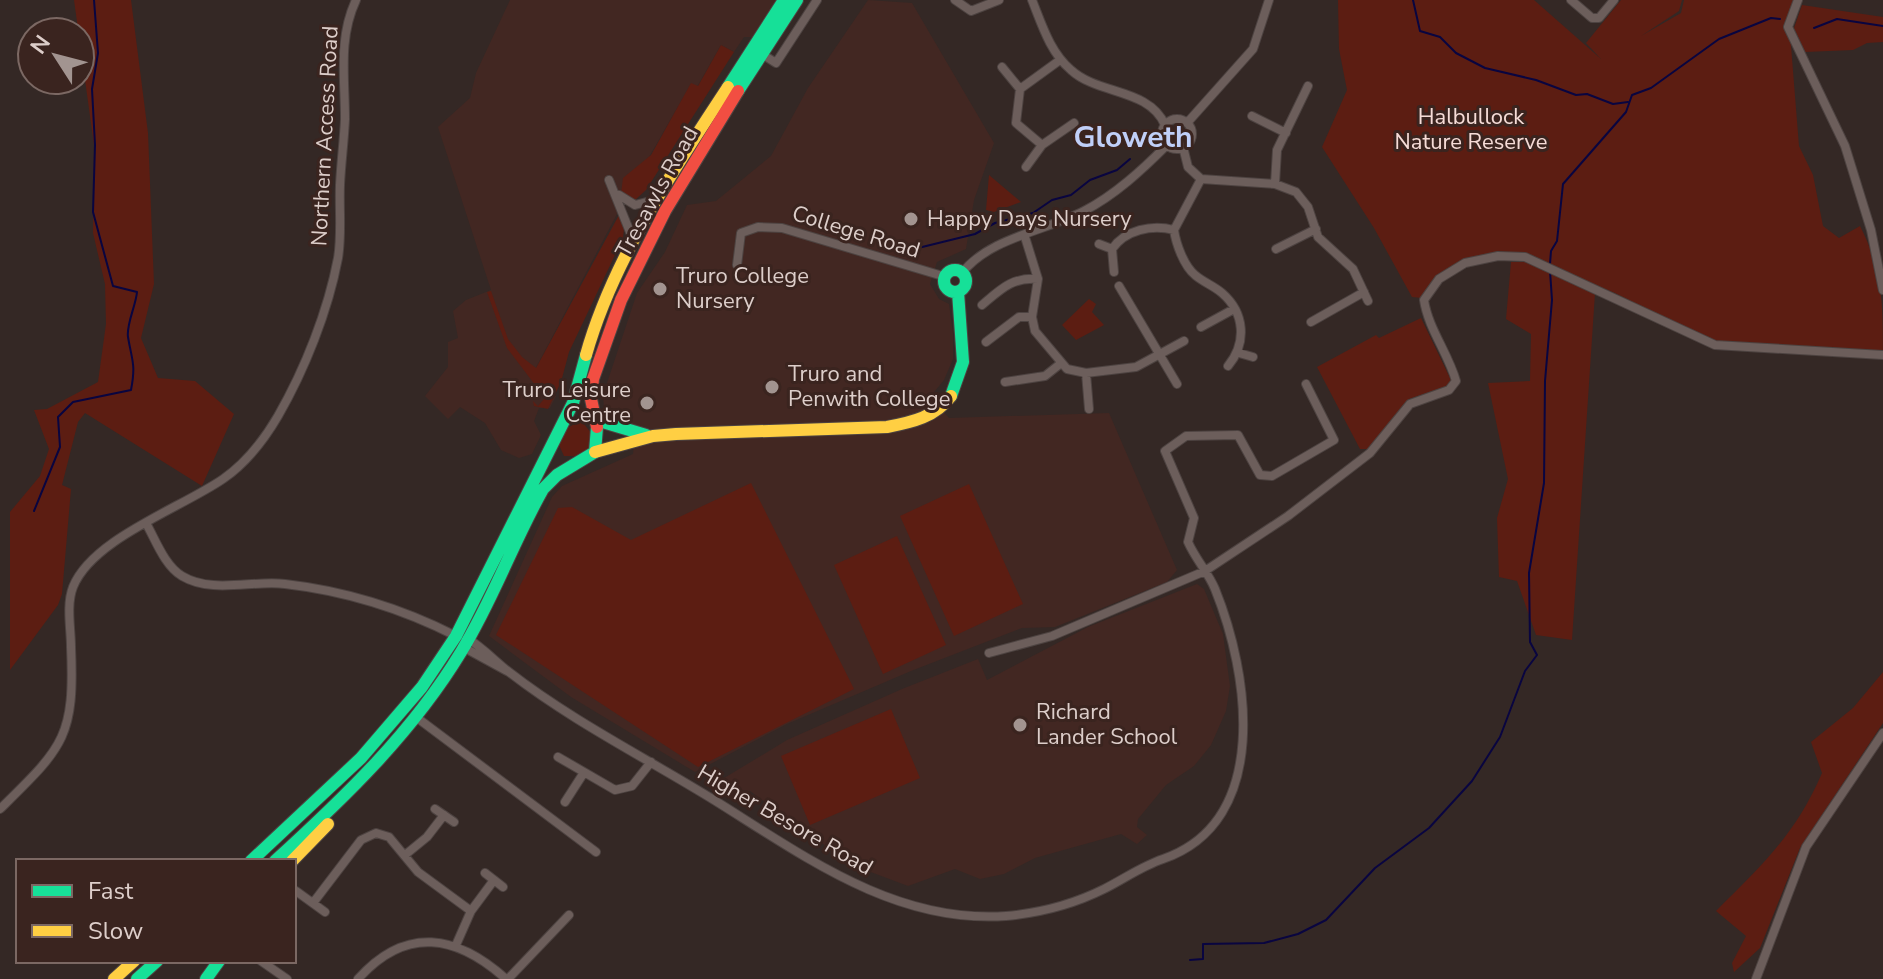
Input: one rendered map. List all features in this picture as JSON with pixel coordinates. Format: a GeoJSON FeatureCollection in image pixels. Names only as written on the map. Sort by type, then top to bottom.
{"type":"FeatureCollection","features":[{"type":"Feature","properties":{"kind":"main road","name":"Tresawls Road"},"geometry":{"type":"LineString","coordinates":[[567,416],[596,323],[634,243],[658,199],[784,0]]}},
{"type":"Feature","properties":{"kind":"main road","name":"Tresawls Road"},"geometry":{"type":"LineString","coordinates":[[596,419],[591,399],[598,362],[623,298],[691,168],[797,0]]}},
{"type":"Feature","properties":{"kind":"main road"},"geometry":{"type":"LineString","coordinates":[[951,271],[962,273],[966,283],[958,292],[949,290],[946,277],[951,271]]}},
{"type":"Feature","properties":{"kind":"main road"},"geometry":{"type":"LineString","coordinates":[[253,859],[361,758],[460,639],[567,416],[596,419],[631,433],[653,436],[887,427],[919,421],[944,405],[964,372],[964,328],[958,292]]}},
{"type":"Feature","properties":{"kind":"main road"},"geometry":{"type":"LineString","coordinates":[[595,452],[600,438],[596,419]]}},
{"type":"Feature","properties":{"kind":"main road"},"geometry":{"type":"LineString","coordinates":[[294,859],[333,819],[416,717],[543,489],[557,475],[595,452],[653,436]]}},
{"type":"Feature","properties":{"kind":"main road"},"geometry":{"type":"LineString","coordinates":[[552,445],[559,458],[581,462]]}},
{"type":"Feature","properties":{"kind":"main road"},"geometry":{"type":"LineString","coordinates":[[277,859],[368,773]]}},
{"type":"Feature","properties":{"kind":"main road"},"geometry":{"type":"LineString","coordinates":[[114,979],[132,963]]}},
{"type":"Feature","properties":{"kind":"main road"},"geometry":{"type":"LineString","coordinates":[[137,979],[155,963]]}},
{"type":"Feature","properties":{"kind":"street","name":"Northern Access Road"},"geometry":{"type":"LineString","coordinates":[[0,809],[46,764],[66,731],[74,700],[72,589],[83,569],[106,547],[225,479],[253,454],[296,382],[319,324],[338,256],[345,120],[342,58],[349,16],[356,0]]}},
{"type":"Feature","properties":{"kind":"street"},"geometry":{"type":"LineString","coordinates":[[770,71],[817,0]]}},
{"type":"Feature","properties":{"kind":"street"},"geometry":{"type":"LineString","coordinates":[[955,0],[971,11],[999,0]]}},
{"type":"Feature","properties":{"kind":"street"},"geometry":{"type":"LineString","coordinates":[[1032,0],[1060,60],[1090,84],[1141,99],[1165,125]]}},
{"type":"Feature","properties":{"kind":"street"},"geometry":{"type":"LineString","coordinates":[[1187,123],[1253,49],[1269,0]]}},
{"type":"Feature","properties":{"kind":"street"},"geometry":{"type":"LineString","coordinates":[[1571,0],[1592,18],[1599,18],[1614,0]]}},
{"type":"Feature","properties":{"kind":"street"},"geometry":{"type":"LineString","coordinates":[[1798,0],[1788,27],[1845,146],[1871,232],[1883,290]]}},
{"type":"Feature","properties":{"kind":"street"},"geometry":{"type":"LineString","coordinates":[[762,54],[776,63]]}},
{"type":"Feature","properties":{"kind":"street"},"geometry":{"type":"LineString","coordinates":[[1020,89],[1060,60]]}},
{"type":"Feature","properties":{"kind":"street"},"geometry":{"type":"LineString","coordinates":[[1002,67],[1020,89],[1016,123],[1042,145]]}},
{"type":"Feature","properties":{"kind":"street"},"geometry":{"type":"LineString","coordinates":[[1275,184],[1277,150],[1308,86]]}},
{"type":"Feature","properties":{"kind":"street"},"geometry":{"type":"LineString","coordinates":[[1252,116],[1286,133]]}},
{"type":"Feature","properties":{"kind":"street"},"geometry":{"type":"LineString","coordinates":[[1167,145],[1162,133],[1165,125],[1177,119],[1187,123]]}},
{"type":"Feature","properties":{"kind":"street"},"geometry":{"type":"LineString","coordinates":[[1026,167],[1042,145],[1074,123]]}},
{"type":"Feature","properties":{"kind":"street"},"geometry":{"type":"LineString","coordinates":[[1183,147],[1191,137],[1187,123]]}},
{"type":"Feature","properties":{"kind":"street"},"geometry":{"type":"LineString","coordinates":[[962,273],[985,252],[1102,202],[1167,145],[1183,147]]}},
{"type":"Feature","properties":{"kind":"street"},"geometry":{"type":"LineString","coordinates":[[1183,147],[1188,167],[1201,179],[1275,184],[1303,198],[1316,229],[1327,246],[1353,269],[1366,297],[1311,322]]}},
{"type":"Feature","properties":{"kind":"street"},"geometry":{"type":"LineString","coordinates":[[1201,179],[1174,230],[1179,250],[1191,270],[1221,292],[1234,309],[1242,329],[1239,353],[1228,366]]}},
{"type":"Feature","properties":{"kind":"street"},"geometry":{"type":"LineString","coordinates":[[609,180],[618,195],[634,243]]}},
{"type":"Feature","properties":{"kind":"street"},"geometry":{"type":"LineString","coordinates":[[618,195],[635,205],[658,199]]}},
{"type":"Feature","properties":{"kind":"street","name":"College Road"},"geometry":{"type":"LineString","coordinates":[[737,265],[741,233],[771,227],[946,277]]}},
{"type":"Feature","properties":{"kind":"street"},"geometry":{"type":"LineString","coordinates":[[1276,249],[1316,229]]}},
{"type":"Feature","properties":{"kind":"street"},"geometry":{"type":"LineString","coordinates":[[1114,272],[1112,249],[1126,235],[1136,231],[1174,230]]}},
{"type":"Feature","properties":{"kind":"street"},"geometry":{"type":"LineString","coordinates":[[1025,237],[1038,279],[1032,317],[1041,342],[1060,364],[1075,373],[1136,367],[1184,341]]}},
{"type":"Feature","properties":{"kind":"street"},"geometry":{"type":"LineString","coordinates":[[1099,244],[1112,249]]}},
{"type":"Feature","properties":{"kind":"street"},"geometry":{"type":"LineString","coordinates":[[989,653],[1052,636],[1205,571],[1288,516],[1370,453],[1410,404],[1449,390],[1456,381],[1450,360],[1426,312],[1424,300],[1439,279],[1465,263],[1498,256],[1525,257],[1553,267],[1715,345],[1883,355]]}},
{"type":"Feature","properties":{"kind":"street"},"geometry":{"type":"LineString","coordinates":[[982,305],[1009,282],[1020,278],[1038,279]]}},
{"type":"Feature","properties":{"kind":"street"},"geometry":{"type":"LineString","coordinates":[[1111,294],[1120,288],[1177,384]]}},
{"type":"Feature","properties":{"kind":"street"},"geometry":{"type":"LineString","coordinates":[[1201,327],[1234,309]]}},
{"type":"Feature","properties":{"kind":"street"},"geometry":{"type":"LineString","coordinates":[[986,342],[1019,317],[1032,317]]}},
{"type":"Feature","properties":{"kind":"street"},"geometry":{"type":"LineString","coordinates":[[1239,353],[1253,357]]}},
{"type":"Feature","properties":{"kind":"street"},"geometry":{"type":"LineString","coordinates":[[1005,382],[1045,376],[1060,364]]}},
{"type":"Feature","properties":{"kind":"street"},"geometry":{"type":"LineString","coordinates":[[1086,373],[1089,409]]}},
{"type":"Feature","properties":{"kind":"street","name":"Higher Besore Road"},"geometry":{"type":"LineString","coordinates":[[147,525],[168,562],[181,575],[207,584],[281,583],[329,590],[392,606],[460,639],[651,762],[837,874],[901,903],[948,914],[988,916],[1043,910],[1084,897],[1191,845],[1219,819],[1235,793],[1243,756],[1235,657],[1221,604],[1188,542],[1194,518],[1165,451],[1167,446],[1186,436],[1238,435],[1260,475],[1272,476],[1334,440],[1306,384]]}},
{"type":"Feature","properties":{"kind":"street"},"geometry":{"type":"LineString","coordinates":[[416,717],[596,852]]}},
{"type":"Feature","properties":{"kind":"street"},"geometry":{"type":"LineString","coordinates":[[1756,979],[1806,847],[1883,733]]}},
{"type":"Feature","properties":{"kind":"street"},"geometry":{"type":"LineString","coordinates":[[558,757],[609,788],[621,790],[637,782],[651,762]]}},
{"type":"Feature","properties":{"kind":"street"},"geometry":{"type":"LineString","coordinates":[[565,802],[583,774]]}},
{"type":"Feature","properties":{"kind":"street"},"geometry":{"type":"LineString","coordinates":[[435,809],[454,822]]}},
{"type":"Feature","properties":{"kind":"street"},"geometry":{"type":"LineString","coordinates":[[405,855],[427,837],[444,815]]}},
{"type":"Feature","properties":{"kind":"street"},"geometry":{"type":"LineString","coordinates":[[313,903],[366,836],[376,833],[389,837],[418,872],[471,911]]}},
{"type":"Feature","properties":{"kind":"street"},"geometry":{"type":"LineString","coordinates":[[485,873],[503,887]]}},
{"type":"Feature","properties":{"kind":"street"},"geometry":{"type":"LineString","coordinates":[[456,945],[471,911],[494,880]]}},
{"type":"Feature","properties":{"kind":"street"},"geometry":{"type":"LineString","coordinates":[[296,891],[325,912]]}},
{"type":"Feature","properties":{"kind":"street"},"geometry":{"type":"LineString","coordinates":[[358,979],[383,956],[426,943],[456,945],[475,953],[507,979],[569,915]]}},
{"type":"Feature","properties":{"kind":"street"},"geometry":{"type":"LineString","coordinates":[[555,930],[563,937]]}},
{"type":"Feature","properties":{"kind":"street"},"geometry":{"type":"LineString","coordinates":[[264,963],[287,979]]}},
{"type":"Feature","properties":{"kind":"shaded area"},"geometry":{"type":"Polygon","coordinates":[[[510,0],[784,0],[759,37],[744,37],[734,52],[721,45],[697,87],[691,84],[626,197],[531,377],[542,394],[556,396],[550,408],[539,408],[534,421],[541,435],[532,454],[519,458],[501,450],[485,423],[460,407],[448,419],[425,396],[448,367],[448,342],[458,338],[453,311],[466,300],[491,290],[438,127],[470,98],[476,73],[510,0]]]}},
{"type":"Feature","properties":{"kind":"shaded area","name":"Truro and Penwith College"},"geometry":{"type":"Polygon","coordinates":[[[868,0],[912,3],[994,143],[974,200],[966,249],[937,262],[930,284],[939,299],[949,304],[953,359],[944,380],[930,397],[949,418],[1109,413],[1177,570],[1167,582],[1055,627],[1022,628],[911,671],[787,724],[695,772],[571,697],[489,636],[552,497],[562,486],[633,454],[636,426],[604,409],[603,395],[637,293],[665,252],[687,205],[716,201],[771,156],[808,88],[868,0]]]}},
{"type":"Feature","properties":{"kind":"shaded area","name":"Richard Lander School"},"geometry":{"type":"Polygon","coordinates":[[[1197,584],[1204,589],[1223,634],[1230,686],[1226,711],[1211,745],[1194,766],[1166,785],[1138,819],[1137,827],[1147,835],[1137,844],[1121,834],[1035,858],[1004,874],[980,879],[955,869],[908,886],[852,865],[750,791],[711,786],[787,740],[902,689],[978,659],[987,680],[1088,627],[1197,584]]]}},
{"type":"Feature","properties":{"kind":"green space"},"geometry":{"type":"Polygon","coordinates":[[[74,0],[131,0],[148,133],[154,284],[141,338],[158,378],[195,381],[234,414],[202,486],[85,413],[78,422],[62,485],[71,489],[62,594],[58,605],[10,670],[10,512],[40,476],[49,449],[34,410],[47,409],[98,382],[106,324],[105,284],[93,233],[94,145],[87,96],[96,96],[96,16],[76,16],[74,0]]]}},
{"type":"Feature","properties":{"kind":"green space","name":"Halbullock Nature Reserve"},"geometry":{"type":"Polygon","coordinates":[[[1338,0],[1534,0],[1601,59],[1586,43],[1621,0],[1682,0],[1679,11],[1641,36],[1681,13],[1684,0],[1796,0],[1789,21],[1799,146],[1813,175],[1823,226],[1839,238],[1860,226],[1868,242],[1880,289],[1883,355],[1715,345],[1615,293],[1525,257],[1485,258],[1448,274],[1422,298],[1412,297],[1374,228],[1322,147],[1347,90],[1339,49],[1338,0]]]}},
{"type":"Feature","properties":{"kind":"green space"},"geometry":{"type":"Polygon","coordinates":[[[1802,5],[1883,17],[1883,42],[1867,43],[1853,50],[1805,52],[1794,28],[1802,5]]]}},
{"type":"Feature","properties":{"kind":"green space"},"geometry":{"type":"Polygon","coordinates":[[[721,45],[734,52],[646,190],[634,201],[621,194],[623,178],[651,155],[691,83],[698,86],[721,45]]]}},
{"type":"Feature","properties":{"kind":"green space"},"geometry":{"type":"Polygon","coordinates":[[[989,175],[1021,202],[994,212],[986,210],[989,175]]]}},
{"type":"Feature","properties":{"kind":"green space"},"geometry":{"type":"Polygon","coordinates":[[[619,215],[624,228],[623,238],[569,352],[561,382],[548,409],[534,406],[533,401],[538,406],[545,398],[507,348],[487,292],[491,291],[508,339],[522,357],[536,368],[619,215]]]}},
{"type":"Feature","properties":{"kind":"green space"},"geometry":{"type":"Polygon","coordinates":[[[1511,262],[1528,262],[1595,293],[1572,640],[1536,635],[1517,581],[1499,577],[1497,518],[1508,479],[1488,383],[1530,381],[1531,334],[1506,319],[1511,262]]]}},
{"type":"Feature","properties":{"kind":"green space"},"geometry":{"type":"Polygon","coordinates":[[[1089,299],[1096,304],[1092,312],[1104,325],[1076,340],[1062,325],[1089,299]]]}},
{"type":"Feature","properties":{"kind":"green space"},"geometry":{"type":"Polygon","coordinates":[[[1421,318],[1451,380],[1447,386],[1409,399],[1368,449],[1360,449],[1317,367],[1376,335],[1379,338],[1421,318]]]}},
{"type":"Feature","properties":{"kind":"green space"},"geometry":{"type":"Polygon","coordinates":[[[581,420],[591,433],[589,448],[577,456],[564,456],[559,445],[566,429],[581,420]]]}},
{"type":"Feature","properties":{"kind":"green space"},"geometry":{"type":"Polygon","coordinates":[[[751,483],[854,689],[698,767],[496,635],[558,508],[572,507],[631,540],[751,483]]]}},
{"type":"Feature","properties":{"kind":"green space"},"geometry":{"type":"Polygon","coordinates":[[[969,484],[1023,604],[954,636],[900,516],[969,484]]]}},
{"type":"Feature","properties":{"kind":"green space"},"geometry":{"type":"Polygon","coordinates":[[[897,536],[946,645],[883,674],[834,565],[897,536]]]}},
{"type":"Feature","properties":{"kind":"green space"},"geometry":{"type":"Polygon","coordinates":[[[1883,672],[1883,723],[1800,848],[1760,948],[1734,972],[1732,963],[1746,936],[1716,911],[1776,848],[1812,795],[1822,773],[1811,742],[1853,708],[1883,672]]]}},
{"type":"Feature","properties":{"kind":"green space"},"geometry":{"type":"Polygon","coordinates":[[[891,709],[920,778],[810,825],[781,756],[891,709]]]}},
{"type":"Feature","properties":{"kind":"waterway"},"geometry":{"type":"LineString","coordinates":[[34,511],[60,447],[58,417],[73,402],[131,390],[133,363],[128,332],[137,292],[113,286],[93,212],[95,145],[92,89],[98,53],[94,0]]}},
{"type":"Feature","properties":{"kind":"waterway"},"geometry":{"type":"LineString","coordinates":[[1413,0],[1420,31],[1440,37],[1456,53],[1485,68],[1536,80],[1576,95],[1587,94],[1613,104],[1628,102]]}},
{"type":"Feature","properties":{"kind":"waterway"},"geometry":{"type":"LineString","coordinates":[[1550,264],[1551,251],[1557,241],[1563,184],[1626,112],[1632,95],[1651,88],[1719,39],[1771,18],[1780,19]]}},
{"type":"Feature","properties":{"kind":"waterway"},"geometry":{"type":"LineString","coordinates":[[1814,28],[1837,19],[1883,26]]}},
{"type":"Feature","properties":{"kind":"waterway"},"geometry":{"type":"LineString","coordinates":[[914,249],[975,234],[995,223],[1033,213],[1052,200],[1071,195],[1090,180],[1117,170],[1130,159]]}},
{"type":"Feature","properties":{"kind":"waterway"},"geometry":{"type":"LineString","coordinates":[[1190,960],[1203,959],[1203,944],[1264,943],[1298,934],[1326,920],[1375,868],[1429,828],[1472,781],[1500,737],[1525,671],[1537,655],[1530,642],[1529,573],[1544,483],[1545,381],[1552,300],[1550,271]]}},
{"type":"Feature","properties":{"kind":"traffic: fast"},"geometry":{"type":"LineString","coordinates":[[728,87],[784,0]]}},
{"type":"Feature","properties":{"kind":"traffic: fast"},"geometry":{"type":"LineString","coordinates":[[738,91],[797,0]]}},
{"type":"Feature","properties":{"kind":"traffic: fast"},"geometry":{"type":"LineString","coordinates":[[955,270],[966,281],[955,292],[944,281],[955,270]]}},
{"type":"Feature","properties":{"kind":"traffic: fast"},"geometry":{"type":"LineString","coordinates":[[951,396],[963,362],[958,292]]}},
{"type":"Feature","properties":{"kind":"traffic: fast"},"geometry":{"type":"LineString","coordinates":[[253,859],[361,758],[422,687],[456,636],[573,403],[586,355]]}},
{"type":"Feature","properties":{"kind":"traffic: fast"},"geometry":{"type":"LineString","coordinates":[[596,420],[646,435]]}},
{"type":"Feature","properties":{"kind":"traffic: fast"},"geometry":{"type":"LineString","coordinates":[[277,859],[376,763],[442,682],[493,592],[543,489],[557,475],[595,452],[597,427]]}},
{"type":"Feature","properties":{"kind":"traffic: fast"},"geometry":{"type":"LineString","coordinates":[[137,979],[155,963]]}},
{"type":"Feature","properties":{"kind":"traffic: fast"},"geometry":{"type":"LineString","coordinates":[[206,979],[218,963]]}},
{"type":"Feature","properties":{"kind":"traffic: slow"},"geometry":{"type":"LineString","coordinates":[[586,355],[612,284],[647,216],[728,87]]}},
{"type":"Feature","properties":{"kind":"traffic: slow"},"geometry":{"type":"LineString","coordinates":[[595,452],[653,436],[676,434],[887,427],[931,414],[951,396]]}},
{"type":"Feature","properties":{"kind":"traffic: slow"},"geometry":{"type":"LineString","coordinates":[[294,859],[328,824]]}},
{"type":"Feature","properties":{"kind":"traffic: slow"},"geometry":{"type":"LineString","coordinates":[[114,979],[132,963]]}},
{"type":"Feature","properties":{"kind":"traffic: jam"},"geometry":{"type":"LineString","coordinates":[[597,427],[591,399],[593,379],[621,300],[665,211],[738,91]]}},
{"type":"Feature","properties":{"kind":"place","name":"Happy Days Nursery"},"geometry":{"type":"Point","coordinates":[911,219]}},
{"type":"Feature","properties":{"kind":"place","name":"Truro College Nursery"},"geometry":{"type":"Point","coordinates":[660,289]}},
{"type":"Feature","properties":{"kind":"place","name":"Truro and Penwith College"},"geometry":{"type":"Point","coordinates":[772,387]}},
{"type":"Feature","properties":{"kind":"place","name":"Truro Leisure Centre"},"geometry":{"type":"Point","coordinates":[647,403]}},
{"type":"Feature","properties":{"kind":"place","name":"Richard Lander School"},"geometry":{"type":"Point","coordinates":[1020,725]}},
{"type":"Feature","properties":{"kind":"district","name":"Gloweth"},"geometry":{"type":"Point","coordinates":[1133,137]}}]}
